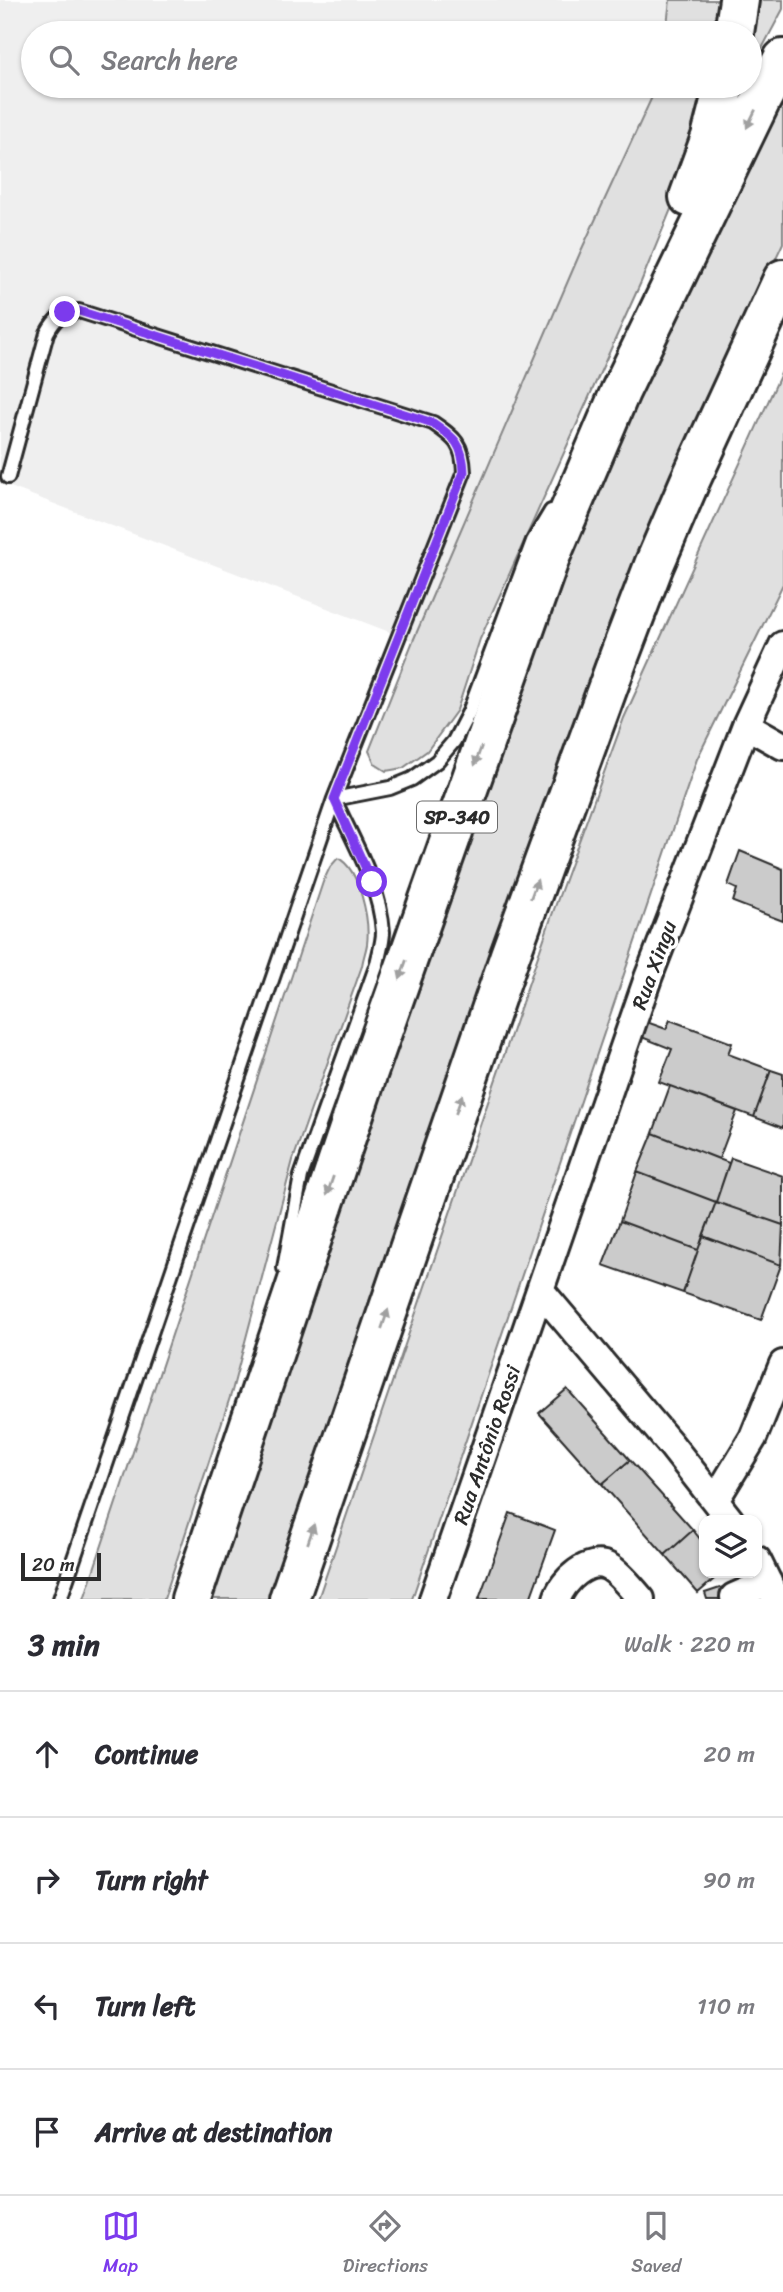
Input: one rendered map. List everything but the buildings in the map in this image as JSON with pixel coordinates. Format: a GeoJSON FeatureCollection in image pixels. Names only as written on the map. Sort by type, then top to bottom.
{"type":"FeatureCollection","features":[{"type":"Feature","properties":{"kind":"highway"},"geometry":{"type":"LineString","coordinates":[[736,21],[739,0]]}},
{"type":"Feature","properties":{"kind":"highway","name":"SP-340"},"geometry":{"type":"LineString","coordinates":[[191,1599],[368,1072],[550,557],[620,392],[783,59]]}},
{"type":"Feature","properties":{"kind":"highway"},"geometry":{"type":"LineString","coordinates":[[620,392],[668,247],[697,179],[721,98]]}},
{"type":"Feature","properties":{"kind":"highway"},"geometry":{"type":"LineString","coordinates":[[289,1599],[510,955],[620,654],[690,481],[783,279]]}},
{"type":"Feature","properties":{"kind":"highway"},"geometry":{"type":"LineString","coordinates":[[690,481],[783,318]]}},
{"type":"Feature","properties":{"kind":"street","name":"Rua Xingu"},"geometry":{"type":"LineString","coordinates":[[540,1290],[649,978],[746,725],[783,645]]}},
{"type":"Feature","properties":{"kind":"street"},"geometry":{"type":"LineString","coordinates":[[746,725],[783,746]]}},
{"type":"Feature","properties":{"kind":"street"},"geometry":{"type":"LineString","coordinates":[[540,1290],[723,1510],[783,1364]]}},
{"type":"Feature","properties":{"kind":"street","name":"Rua Antônio Rossi"},"geometry":{"type":"LineString","coordinates":[[433,1599],[540,1290]]}},
{"type":"Feature","properties":{"kind":"street"},"geometry":{"type":"LineString","coordinates":[[557,1599],[569,1578],[588,1568],[604,1565],[612,1569],[641,1599]]}},
{"type":"Feature","properties":{"kind":"street"},"geometry":{"type":"LineString","coordinates":[[734,1597],[767,1581]]}},
{"type":"Feature","properties":{"kind":"lane"},"geometry":{"type":"LineString","coordinates":[[8,477],[47,333],[54,319],[72,311],[92,315],[433,423],[451,436],[463,454],[464,472],[334,799],[60,1599]]}},
{"type":"Feature","properties":{"kind":"lane"},"geometry":{"type":"LineString","coordinates":[[334,799],[390,788],[412,779],[437,761],[454,741],[469,712],[534,541],[620,392]]}},
{"type":"Feature","properties":{"kind":"lane"},"geometry":{"type":"LineString","coordinates":[[262,1388],[302,1177],[377,964],[383,935],[381,913],[372,882],[334,799]]}},
{"type":"Feature","properties":{"kind":"shaded area"},"geometry":{"type":"Polygon","coordinates":[[[0,0],[670,0],[667,21],[21,21],[21,98],[651,98],[580,253],[413,641],[0,483],[0,0]]]}},
{"type":"Feature","properties":{"kind":"shaded area"},"geometry":{"type":"Polygon","coordinates":[[[670,0],[722,0],[720,21],[667,21],[670,0]]]}},
{"type":"Feature","properties":{"kind":"shaded area"},"geometry":{"type":"Polygon","coordinates":[[[748,0],[783,0],[783,9],[762,48],[762,21],[749,21],[748,0]]]}},
{"type":"Feature","properties":{"kind":"shaded area"},"geometry":{"type":"Polygon","coordinates":[[[783,92],[783,243],[687,447],[272,1599],[205,1599],[551,602],[673,315],[783,92]]]}},
{"type":"Feature","properties":{"kind":"shaded area"},"geometry":{"type":"Polygon","coordinates":[[[651,98],[709,98],[683,180],[641,282],[480,639],[457,710],[427,751],[403,768],[386,771],[375,764],[369,751],[413,641],[580,253],[651,98]]]}},
{"type":"Feature","properties":{"kind":"shaded area"},"geometry":{"type":"Polygon","coordinates":[[[783,369],[783,584],[697,759],[412,1599],[318,1599],[552,915],[624,718],[783,369]]]}},
{"type":"Feature","properties":{"kind":"shaded area"},"geometry":{"type":"Polygon","coordinates":[[[338,858],[352,873],[362,897],[368,934],[366,949],[293,1160],[232,1391],[164,1599],[84,1599],[323,882],[338,858]]]}},
{"type":"Feature","properties":{"kind":"route"},"geometry":{"type":"LineString","coordinates":[[65,312],[79,311],[433,423],[451,436],[463,454],[464,472],[334,799],[372,882]]}}]}
